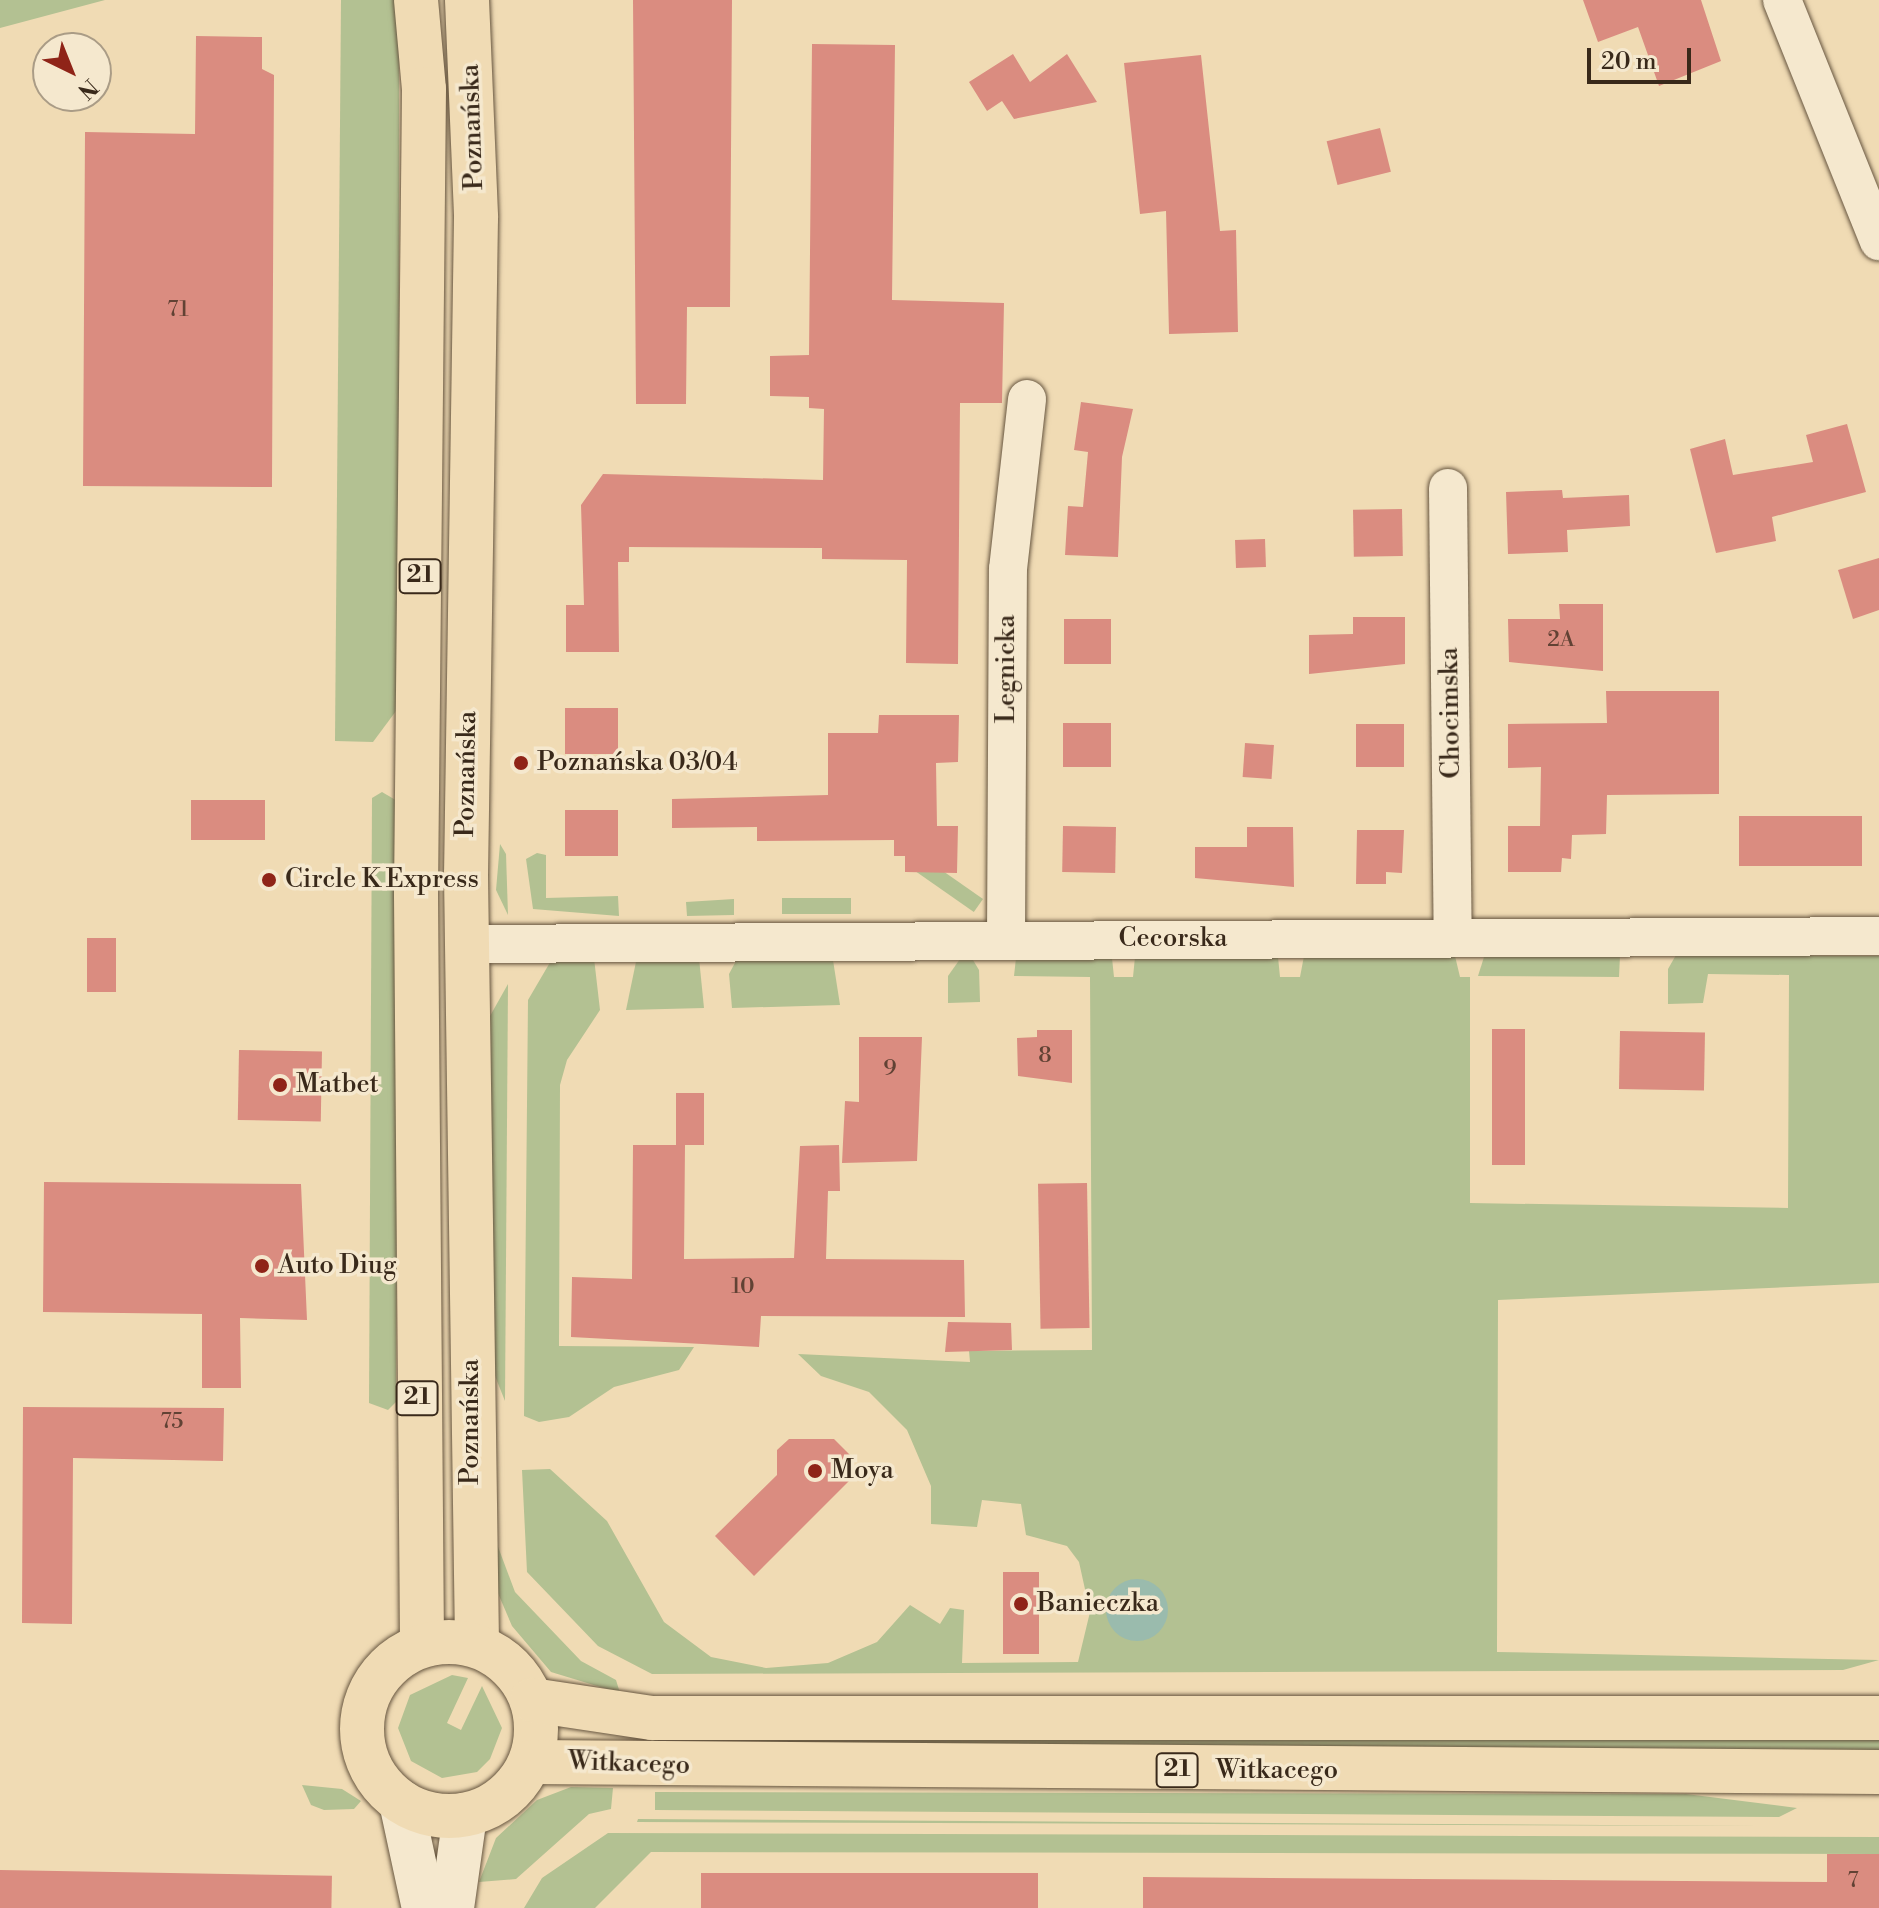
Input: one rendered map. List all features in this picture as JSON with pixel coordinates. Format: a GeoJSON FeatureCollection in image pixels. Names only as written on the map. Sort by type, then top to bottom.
{"type":"FeatureCollection","features":[{"type":"Feature","properties":{"kind":"main road","name":"Poznańska"},"geometry":{"type":"LineString","coordinates":[[416,0],[424,89],[416,895],[422,1645]]}},
{"type":"Feature","properties":{"kind":"main road","name":"Poznańska"},"geometry":{"type":"LineString","coordinates":[[467,0],[476,218],[468,944],[477,1645]]}},
{"type":"Feature","properties":{"kind":"main road"},"geometry":{"type":"LineString","coordinates":[[401,1802],[421,1812],[465,1815],[492,1805],[531,1762],[532,1700],[520,1677],[477,1645],[422,1645],[397,1658],[365,1704],[366,1756],[401,1802],[424,1908]]}},
{"type":"Feature","properties":{"kind":"main road","name":"Witkacego"},"geometry":{"type":"LineString","coordinates":[[532,1700],[652,1718],[1879,1718]]}},
{"type":"Feature","properties":{"kind":"main road","name":"Witkacego"},"geometry":{"type":"LineString","coordinates":[[531,1762],[1879,1772]]}},
{"type":"Feature","properties":{"kind":"main road"},"geometry":{"type":"LineString","coordinates":[[452,1908],[465,1815]]}},
{"type":"Feature","properties":{"kind":"street"},"geometry":{"type":"LineString","coordinates":[[1782,0],[1879,241]]}},
{"type":"Feature","properties":{"kind":"street","name":"Legnicka"},"geometry":{"type":"LineString","coordinates":[[1006,940],[1008,569],[1027,399]]}},
{"type":"Feature","properties":{"kind":"street","name":"Chocimska"},"geometry":{"type":"LineString","coordinates":[[1448,488],[1453,937]]}},
{"type":"Feature","properties":{"kind":"street","name":"Cecorska"},"geometry":{"type":"LineString","coordinates":[[468,944],[1879,936]]}},
{"type":"Feature","properties":{"kind":"green space"},"geometry":{"type":"Polygon","coordinates":[[[0,0],[105,0],[0,28],[0,0]]]}},
{"type":"Feature","properties":{"kind":"green space"},"geometry":{"type":"Polygon","coordinates":[[[341,0],[396,0],[399,14],[399,707],[373,742],[335,741],[341,0]]]}},
{"type":"Feature","properties":{"kind":"green space"},"geometry":{"type":"Polygon","coordinates":[[[382,792],[399,802],[396,1402],[388,1410],[369,1403],[372,798],[382,792]]]}},
{"type":"Feature","properties":{"kind":"green space"},"geometry":{"type":"Polygon","coordinates":[[[500,844],[506,854],[508,915],[496,890],[500,844]]]}},
{"type":"Feature","properties":{"kind":"green space"},"geometry":{"type":"Polygon","coordinates":[[[537,853],[546,855],[546,898],[618,896],[619,916],[533,909],[526,859],[537,853]]]}},
{"type":"Feature","properties":{"kind":"green space"},"geometry":{"type":"Polygon","coordinates":[[[921,855],[983,899],[974,912],[912,869],[921,855]]]}},
{"type":"Feature","properties":{"kind":"green space"},"geometry":{"type":"Polygon","coordinates":[[[782,898],[851,898],[851,914],[782,914],[782,898]]]}},
{"type":"Feature","properties":{"kind":"green space"},"geometry":{"type":"Polygon","coordinates":[[[734,899],[734,915],[687,916],[686,902],[734,899]]]}},
{"type":"Feature","properties":{"kind":"green space"},"geometry":{"type":"Polygon","coordinates":[[[1676,955],[1879,956],[1879,1283],[1498,1300],[1497,1652],[1879,1660],[1843,1670],[652,1674],[598,1646],[527,1572],[522,1470],[550,1469],[607,1521],[664,1622],[711,1657],[766,1668],[828,1663],[877,1642],[910,1605],[940,1624],[950,1608],[964,1610],[962,1663],[1078,1662],[1090,1612],[1079,1562],[1067,1546],[1026,1535],[1021,1504],[982,1500],[977,1527],[931,1524],[931,1486],[907,1430],[869,1392],[821,1376],[798,1354],[970,1362],[969,1351],[1092,1350],[1090,977],[1014,976],[1016,958],[1112,958],[1114,977],[1133,977],[1135,957],[1278,957],[1280,977],[1300,977],[1304,956],[1455,956],[1460,977],[1470,977],[1470,1203],[1788,1208],[1789,975],[1708,974],[1703,1003],[1668,1004],[1668,969],[1676,955]]]}},
{"type":"Feature","properties":{"kind":"green space"},"geometry":{"type":"Polygon","coordinates":[[[1620,956],[1619,977],[1478,976],[1484,957],[1620,956]]]}},
{"type":"Feature","properties":{"kind":"green space"},"geometry":{"type":"Polygon","coordinates":[[[637,957],[699,958],[704,1008],[626,1010],[637,957]]]}},
{"type":"Feature","properties":{"kind":"green space"},"geometry":{"type":"Polygon","coordinates":[[[594,958],[600,1010],[567,1060],[560,1085],[559,1346],[694,1347],[679,1370],[614,1387],[569,1417],[539,1422],[524,1416],[528,1000],[552,959],[594,958]]]}},
{"type":"Feature","properties":{"kind":"green space"},"geometry":{"type":"Polygon","coordinates":[[[737,959],[833,960],[840,1005],[732,1008],[729,974],[737,959]]]}},
{"type":"Feature","properties":{"kind":"green space"},"geometry":{"type":"Polygon","coordinates":[[[960,959],[973,960],[979,970],[980,1002],[948,1003],[948,976],[960,959]]]}},
{"type":"Feature","properties":{"kind":"green space"},"geometry":{"type":"Polygon","coordinates":[[[508,984],[505,1401],[493,1371],[490,1016],[508,984]]]}},
{"type":"Feature","properties":{"kind":"green space"},"geometry":{"type":"Polygon","coordinates":[[[497,1544],[515,1592],[581,1661],[616,1680],[620,1693],[551,1672],[512,1626],[494,1584],[497,1544]]]}},
{"type":"Feature","properties":{"kind":"green space"},"geometry":{"type":"Polygon","coordinates":[[[452,1675],[468,1678],[447,1723],[461,1730],[482,1686],[502,1728],[490,1759],[477,1772],[442,1778],[411,1761],[398,1728],[410,1695],[452,1675]]]}},
{"type":"Feature","properties":{"kind":"green space"},"geometry":{"type":"Polygon","coordinates":[[[656,1736],[1879,1737],[1879,1751],[656,1747],[656,1736]]]}},
{"type":"Feature","properties":{"kind":"green space"},"geometry":{"type":"Polygon","coordinates":[[[302,1785],[342,1789],[361,1801],[354,1809],[324,1810],[311,1805],[302,1785]]]}},
{"type":"Feature","properties":{"kind":"green space"},"geometry":{"type":"Polygon","coordinates":[[[571,1787],[613,1788],[611,1809],[589,1814],[516,1879],[479,1882],[496,1838],[537,1800],[571,1787]]]}},
{"type":"Feature","properties":{"kind":"green space"},"geometry":{"type":"Polygon","coordinates":[[[655,1792],[1686,1794],[1797,1808],[1779,1817],[655,1810],[655,1792]]]}},
{"type":"Feature","properties":{"kind":"green space"},"geometry":{"type":"Polygon","coordinates":[[[638,1819],[1762,1826],[637,1822],[638,1819]]]}},
{"type":"Feature","properties":{"kind":"green space"},"geometry":{"type":"Polygon","coordinates":[[[608,1833],[1879,1837],[1879,1854],[651,1852],[595,1908],[524,1908],[542,1878],[608,1833]]]}},
{"type":"Feature","properties":{"kind":"shaded area"},"geometry":{"type":"Polygon","coordinates":[[[1137,1579],[1149,1581],[1159,1588],[1166,1598],[1166,1622],[1159,1632],[1149,1639],[1137,1641],[1125,1639],[1115,1632],[1108,1622],[1106,1610],[1108,1598],[1115,1588],[1125,1581],[1137,1579]]]}},
{"type":"Feature","properties":{"kind":"building"},"geometry":{"type":"Polygon","coordinates":[[[633,0],[732,0],[730,307],[687,307],[686,404],[636,404],[633,0]]]}},
{"type":"Feature","properties":{"kind":"building"},"geometry":{"type":"Polygon","coordinates":[[[1583,0],[1701,0],[1721,61],[1659,86],[1638,27],[1598,42],[1583,0]]]}},
{"type":"Feature","properties":{"kind":"building"},"geometry":{"type":"Polygon","coordinates":[[[196,36],[262,37],[262,69],[274,75],[272,487],[83,486],[85,132],[195,134],[196,36]]]}},
{"type":"Feature","properties":{"kind":"building"},"geometry":{"type":"Polygon","coordinates":[[[812,44],[895,45],[892,300],[1004,303],[1002,403],[960,403],[958,664],[906,663],[907,560],[822,559],[822,548],[629,547],[629,562],[618,562],[619,652],[566,652],[566,605],[584,605],[581,505],[603,474],[823,480],[824,409],[809,408],[809,397],[770,396],[770,356],[809,355],[812,44]]]}},
{"type":"Feature","properties":{"kind":"building"},"geometry":{"type":"Polygon","coordinates":[[[1013,54],[1030,82],[1067,54],[1097,102],[1014,119],[1002,101],[987,111],[969,82],[1013,54]]]}},
{"type":"Feature","properties":{"kind":"building"},"geometry":{"type":"Polygon","coordinates":[[[1201,55],[1220,231],[1236,230],[1238,332],[1169,334],[1166,211],[1140,214],[1124,63],[1201,55]]]}},
{"type":"Feature","properties":{"kind":"building"},"geometry":{"type":"Polygon","coordinates":[[[1380,128],[1391,172],[1338,185],[1327,141],[1380,128]]]}},
{"type":"Feature","properties":{"kind":"building"},"geometry":{"type":"Polygon","coordinates":[[[1081,402],[1133,409],[1122,457],[1118,557],[1065,555],[1068,506],[1083,507],[1088,452],[1074,450],[1081,402]]]}},
{"type":"Feature","properties":{"kind":"building"},"geometry":{"type":"Polygon","coordinates":[[[1847,424],[1866,492],[1772,517],[1776,541],[1716,553],[1690,449],[1725,439],[1733,475],[1813,462],[1806,435],[1847,424]]]}},
{"type":"Feature","properties":{"kind":"building"},"geometry":{"type":"Polygon","coordinates":[[[1562,490],[1563,498],[1629,495],[1630,526],[1567,530],[1568,552],[1508,554],[1506,492],[1562,490]]]}},
{"type":"Feature","properties":{"kind":"building"},"geometry":{"type":"Polygon","coordinates":[[[1402,509],[1403,556],[1354,557],[1353,510],[1402,509]]]}},
{"type":"Feature","properties":{"kind":"building"},"geometry":{"type":"Polygon","coordinates":[[[1265,539],[1266,567],[1236,568],[1235,540],[1265,539]]]}},
{"type":"Feature","properties":{"kind":"building"},"geometry":{"type":"Polygon","coordinates":[[[1879,558],[1879,610],[1853,619],[1838,570],[1879,558]]]}},
{"type":"Feature","properties":{"kind":"building"},"geometry":{"type":"Polygon","coordinates":[[[1559,604],[1603,604],[1603,671],[1509,662],[1508,619],[1560,619],[1559,604]]]}},
{"type":"Feature","properties":{"kind":"building"},"geometry":{"type":"Polygon","coordinates":[[[1353,617],[1405,617],[1405,664],[1309,674],[1309,635],[1353,634],[1353,617]]]}},
{"type":"Feature","properties":{"kind":"building"},"geometry":{"type":"Polygon","coordinates":[[[1064,619],[1111,619],[1111,664],[1064,664],[1064,619]]]}},
{"type":"Feature","properties":{"kind":"building"},"geometry":{"type":"Polygon","coordinates":[[[1606,691],[1719,691],[1719,794],[1607,795],[1606,834],[1572,835],[1571,859],[1562,858],[1561,872],[1508,872],[1508,826],[1540,826],[1541,767],[1508,768],[1508,724],[1607,723],[1606,691]]]}},
{"type":"Feature","properties":{"kind":"building"},"geometry":{"type":"Polygon","coordinates":[[[565,708],[618,708],[618,754],[565,754],[565,708]]]}},
{"type":"Feature","properties":{"kind":"building"},"geometry":{"type":"Polygon","coordinates":[[[879,715],[959,715],[958,762],[936,763],[937,826],[958,826],[957,873],[905,872],[905,856],[894,856],[894,840],[757,841],[757,827],[672,828],[672,799],[828,795],[828,733],[878,733],[879,715]]]}},
{"type":"Feature","properties":{"kind":"building"},"geometry":{"type":"Polygon","coordinates":[[[1063,723],[1111,723],[1111,767],[1063,767],[1063,723]]]}},
{"type":"Feature","properties":{"kind":"building"},"geometry":{"type":"Polygon","coordinates":[[[1356,724],[1404,724],[1404,767],[1356,767],[1356,724]]]}},
{"type":"Feature","properties":{"kind":"building"},"geometry":{"type":"Polygon","coordinates":[[[1245,743],[1274,745],[1272,779],[1243,777],[1245,743]]]}},
{"type":"Feature","properties":{"kind":"building"},"geometry":{"type":"Polygon","coordinates":[[[191,800],[265,800],[265,840],[191,840],[191,800]]]}},
{"type":"Feature","properties":{"kind":"building"},"geometry":{"type":"Polygon","coordinates":[[[565,810],[618,810],[618,856],[565,856],[565,810]]]}},
{"type":"Feature","properties":{"kind":"building"},"geometry":{"type":"Polygon","coordinates":[[[1739,816],[1862,816],[1862,866],[1739,866],[1739,816]]]}},
{"type":"Feature","properties":{"kind":"building"},"geometry":{"type":"Polygon","coordinates":[[[1063,826],[1116,827],[1115,873],[1062,872],[1063,826]]]}},
{"type":"Feature","properties":{"kind":"building"},"geometry":{"type":"Polygon","coordinates":[[[1247,827],[1293,827],[1294,887],[1195,878],[1195,847],[1247,847],[1247,827]]]}},
{"type":"Feature","properties":{"kind":"building"},"geometry":{"type":"Polygon","coordinates":[[[1357,830],[1404,830],[1402,873],[1386,872],[1386,884],[1356,884],[1357,830]]]}},
{"type":"Feature","properties":{"kind":"building"},"geometry":{"type":"Polygon","coordinates":[[[87,938],[116,938],[116,992],[87,992],[87,938]]]}},
{"type":"Feature","properties":{"kind":"building"},"geometry":{"type":"Polygon","coordinates":[[[1492,1029],[1525,1029],[1525,1165],[1492,1165],[1492,1029]]]}},
{"type":"Feature","properties":{"kind":"building"},"geometry":{"type":"Polygon","coordinates":[[[1037,1030],[1072,1030],[1072,1083],[1018,1076],[1017,1038],[1037,1037],[1037,1030]]]}},
{"type":"Feature","properties":{"kind":"building"},"geometry":{"type":"Polygon","coordinates":[[[1620,1031],[1705,1032],[1704,1090],[1619,1089],[1620,1031]]]}},
{"type":"Feature","properties":{"kind":"building"},"geometry":{"type":"Polygon","coordinates":[[[859,1037],[922,1037],[917,1161],[842,1163],[845,1101],[859,1102],[859,1037]]]}},
{"type":"Feature","properties":{"kind":"building","name":"Matbet"},"geometry":{"type":"Polygon","coordinates":[[[239,1050],[322,1051],[321,1121],[238,1120],[239,1050]]]}},
{"type":"Feature","properties":{"kind":"building"},"geometry":{"type":"Polygon","coordinates":[[[676,1093],[704,1093],[704,1145],[685,1145],[684,1259],[794,1258],[800,1146],[839,1145],[840,1191],[828,1191],[826,1259],[964,1260],[965,1317],[761,1316],[759,1347],[571,1337],[572,1277],[632,1279],[633,1145],[676,1145],[676,1093]]]}},
{"type":"Feature","properties":{"kind":"building"},"geometry":{"type":"Polygon","coordinates":[[[44,1182],[301,1184],[307,1320],[240,1318],[241,1388],[202,1388],[202,1314],[43,1312],[44,1182]]]}},
{"type":"Feature","properties":{"kind":"building"},"geometry":{"type":"Polygon","coordinates":[[[1087,1183],[1090,1328],[1041,1329],[1038,1184],[1087,1183]]]}},
{"type":"Feature","properties":{"kind":"building"},"geometry":{"type":"Polygon","coordinates":[[[948,1322],[1011,1323],[1012,1350],[945,1352],[948,1322]]]}},
{"type":"Feature","properties":{"kind":"building"},"geometry":{"type":"Polygon","coordinates":[[[23,1407],[224,1408],[223,1461],[73,1458],[72,1624],[22,1623],[23,1407]]]}},
{"type":"Feature","properties":{"kind":"building"},"geometry":{"type":"Polygon","coordinates":[[[789,1439],[834,1439],[852,1457],[840,1468],[851,1479],[754,1576],[715,1536],[777,1475],[777,1450],[789,1439]]]}},
{"type":"Feature","properties":{"kind":"building","name":"Banieczka"},"geometry":{"type":"Polygon","coordinates":[[[1003,1572],[1039,1572],[1039,1654],[1003,1654],[1003,1572]]]}},
{"type":"Feature","properties":{"kind":"building"},"geometry":{"type":"Polygon","coordinates":[[[1827,1854],[1879,1854],[1879,1908],[1143,1908],[1143,1877],[1827,1882],[1827,1854]]]}},
{"type":"Feature","properties":{"kind":"building"},"geometry":{"type":"Polygon","coordinates":[[[0,1870],[332,1876],[331,1908],[0,1908],[0,1870]]]}},
{"type":"Feature","properties":{"kind":"building"},"geometry":{"type":"Polygon","coordinates":[[[701,1873],[1038,1873],[1038,1908],[701,1908],[701,1873]]]}},
{"type":"Feature","properties":{"kind":"place","name":"Poznańska 03/04"},"geometry":{"type":"Point","coordinates":[521,763]}},
{"type":"Feature","properties":{"kind":"place","name":"Circle K Express"},"geometry":{"type":"Point","coordinates":[269,880]}},
{"type":"Feature","properties":{"kind":"place","name":"Matbet"},"geometry":{"type":"Point","coordinates":[280,1085]}},
{"type":"Feature","properties":{"kind":"place","name":"Auto Diug"},"geometry":{"type":"Point","coordinates":[262,1266]}},
{"type":"Feature","properties":{"kind":"place","name":"Moya"},"geometry":{"type":"Point","coordinates":[815,1471]}},
{"type":"Feature","properties":{"kind":"place","name":"Banieczka"},"geometry":{"type":"Point","coordinates":[1021,1604]}}]}
